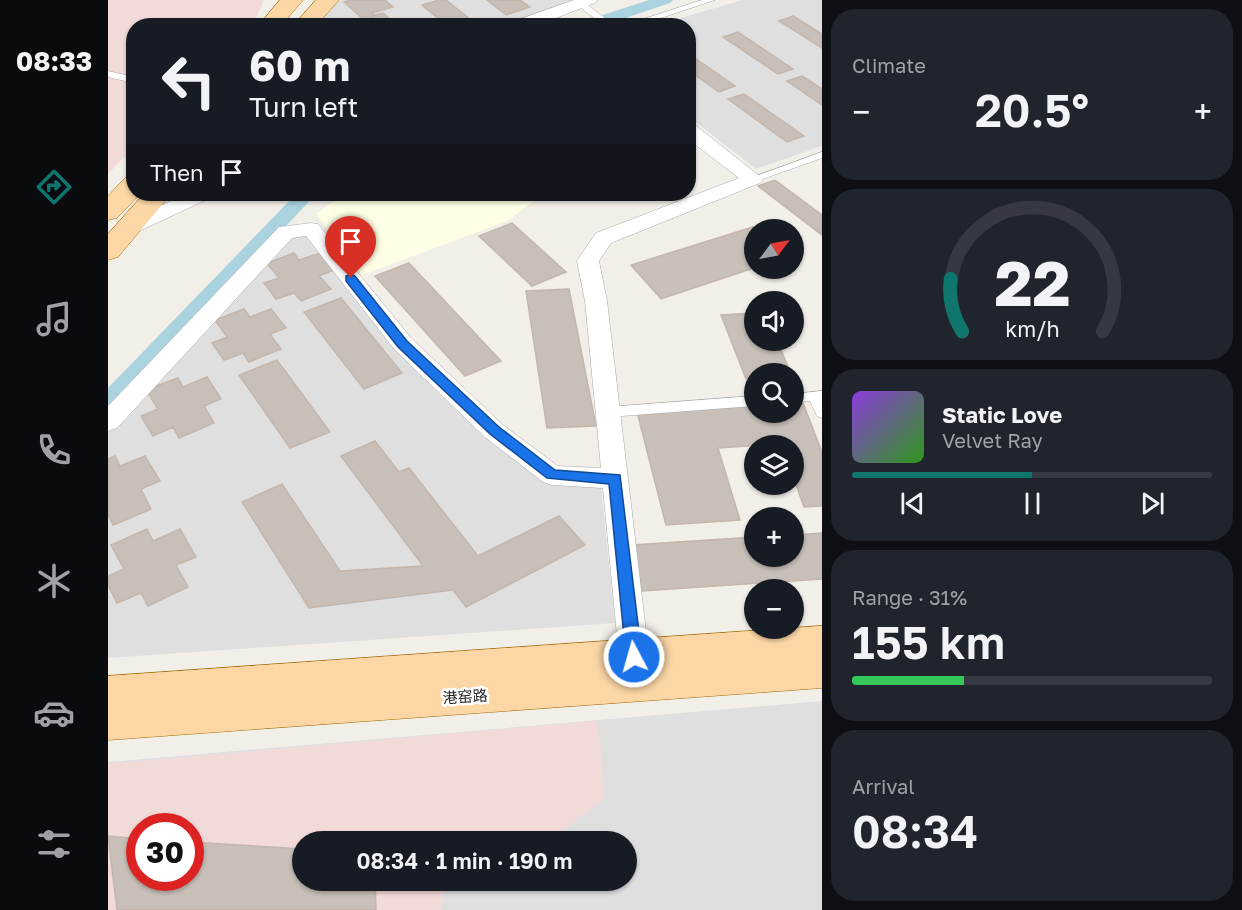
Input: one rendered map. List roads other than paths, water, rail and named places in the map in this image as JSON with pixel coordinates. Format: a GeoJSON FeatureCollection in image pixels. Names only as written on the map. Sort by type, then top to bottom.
{"type":"FeatureCollection","features":[{"type":"Feature","properties":{"kind":"main road"},"geometry":{"type":"LineString","coordinates":[[311,18],[328,0]]}},
{"type":"Feature","properties":{"kind":"main road"},"geometry":{"type":"LineString","coordinates":[[108,251],[126,201]]}},
{"type":"Feature","properties":{"kind":"main road"},"geometry":{"type":"LineString","coordinates":[[118,220],[147,201]]}},
{"type":"Feature","properties":{"kind":"main road","name":"港窑路"},"geometry":{"type":"LineString","coordinates":[[108,693],[822,642]]}},
{"type":"Feature","properties":{"kind":"main road","name":"港窑路"},"geometry":{"type":"LineString","coordinates":[[108,722],[822,671]]}},
{"type":"Feature","properties":{"kind":"street"},"geometry":{"type":"LineString","coordinates":[[539,18],[585,1]]}},
{"type":"Feature","properties":{"kind":"street"},"geometry":{"type":"LineString","coordinates":[[696,135],[753,180]]}},
{"type":"Feature","properties":{"kind":"street"},"geometry":{"type":"LineString","coordinates":[[634,657],[596,301],[588,261],[603,238],[753,180]]}},
{"type":"Feature","properties":{"kind":"street"},"geometry":{"type":"LineString","coordinates":[[118,220],[180,201]]}},
{"type":"Feature","properties":{"kind":"street"},"geometry":{"type":"LineString","coordinates":[[108,422],[286,232],[311,229],[403,344],[494,431],[552,475],[615,479]]}},
{"type":"Feature","properties":{"kind":"lane"},"geometry":{"type":"LineString","coordinates":[[652,18],[711,0]]}},
{"type":"Feature","properties":{"kind":"lane"},"geometry":{"type":"LineString","coordinates":[[585,1],[603,18]]}},
{"type":"Feature","properties":{"kind":"lane"},"geometry":{"type":"LineString","coordinates":[[108,74],[126,78]]}},
{"type":"Feature","properties":{"kind":"lane"},"geometry":{"type":"LineString","coordinates":[[753,180],[822,155]]}},
{"type":"Feature","properties":{"kind":"lane"},"geometry":{"type":"LineString","coordinates":[[818,396],[822,413]]}},
{"type":"Feature","properties":{"kind":"lane"},"geometry":{"type":"LineString","coordinates":[[608,412],[744,402]]}},
{"type":"Feature","properties":{"kind":"waterway"},"geometry":{"type":"LineString","coordinates":[[609,18],[665,0]]}},
{"type":"Feature","properties":{"kind":"waterway"},"geometry":{"type":"LineString","coordinates":[[108,402],[299,201]]}}]}
